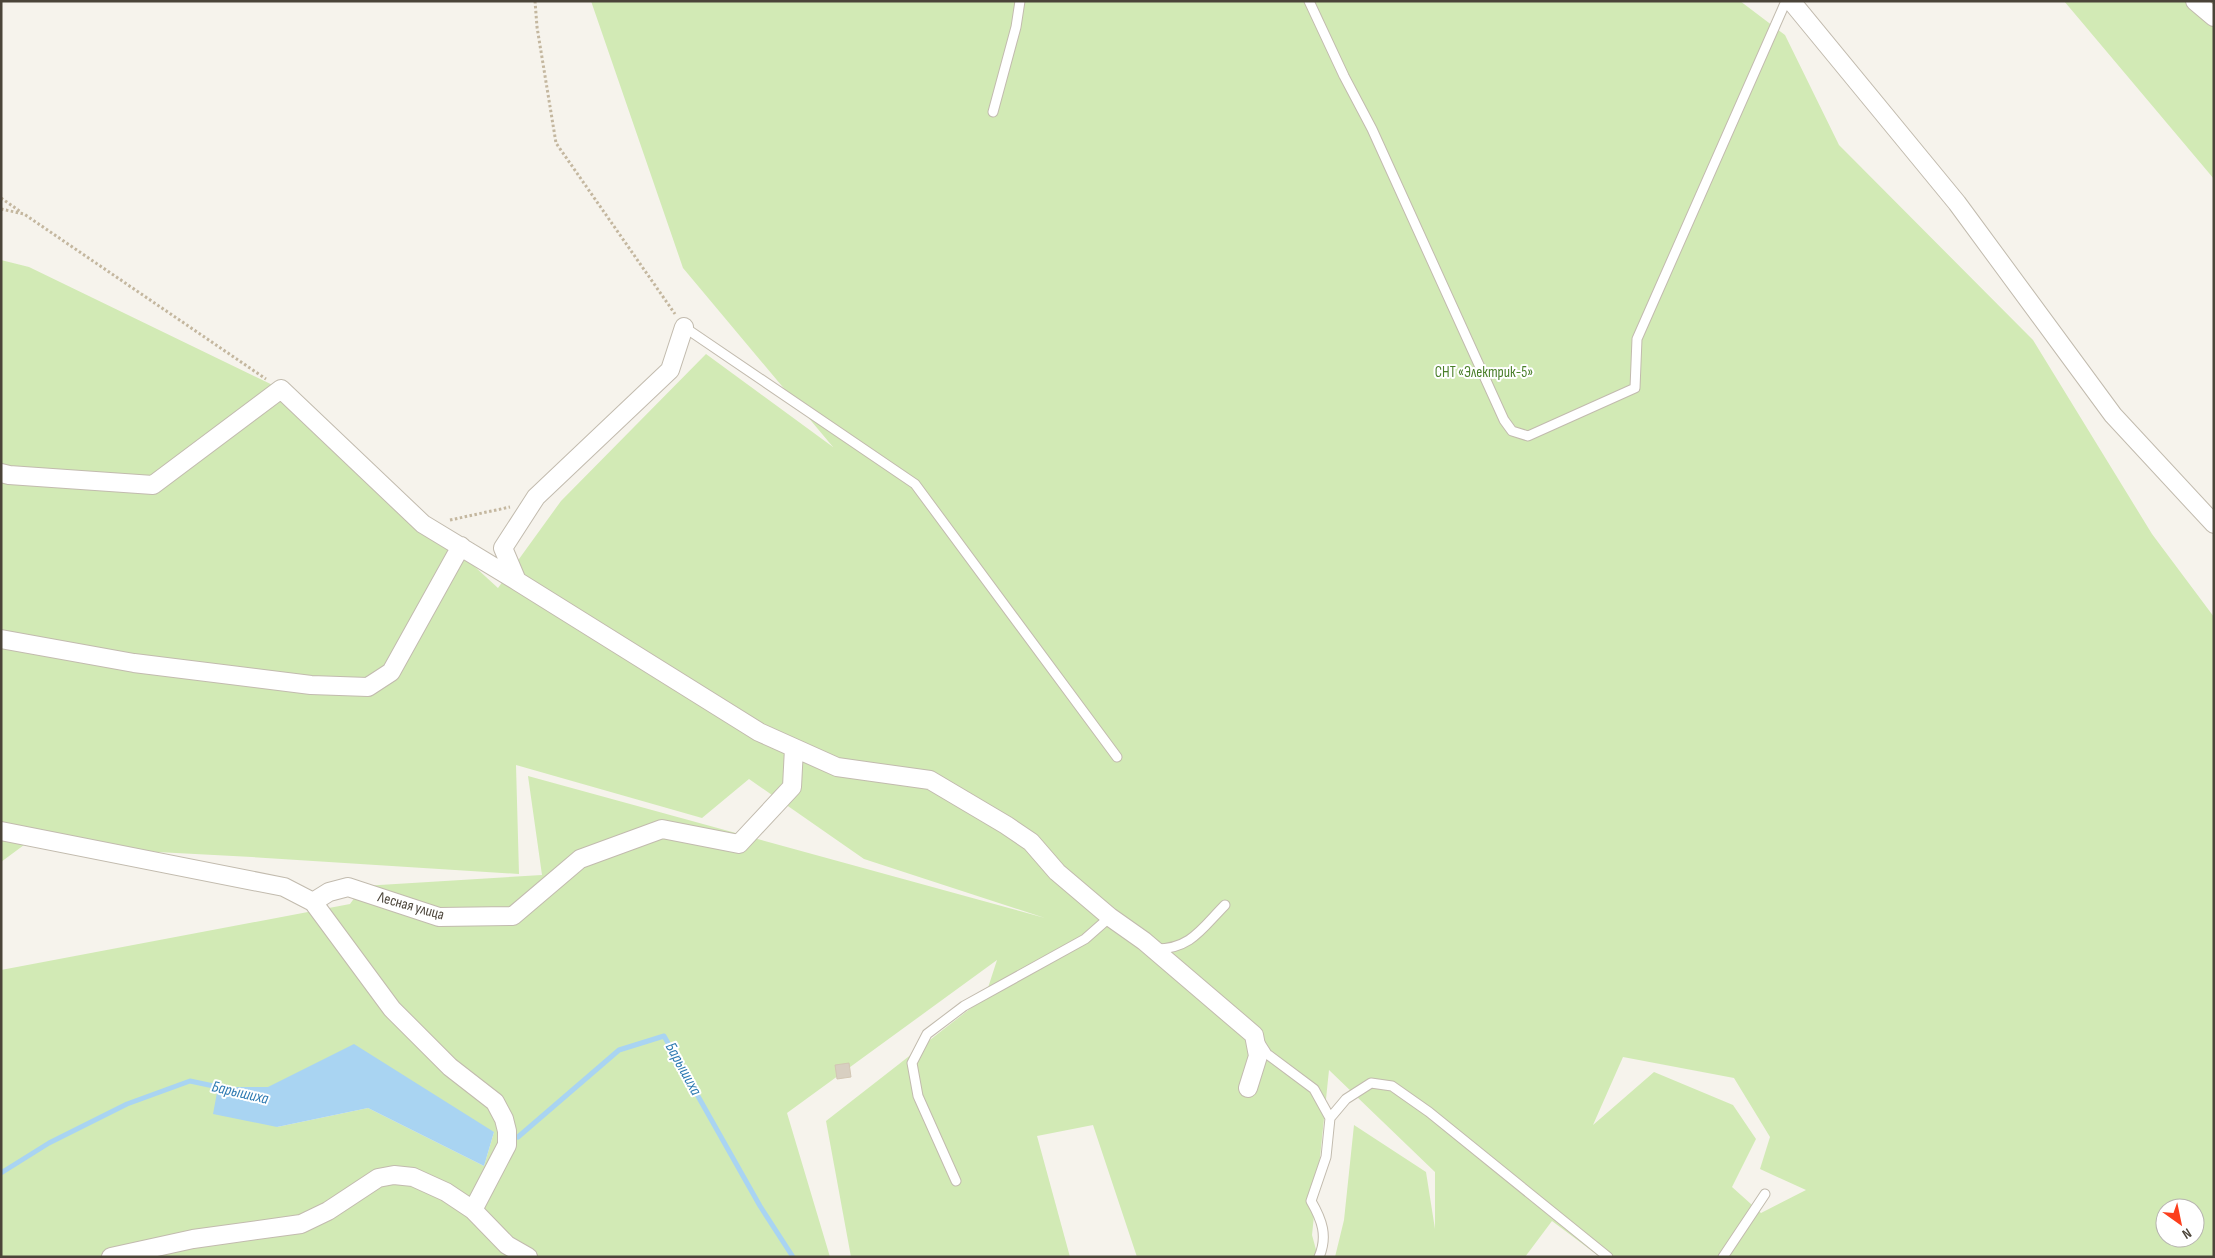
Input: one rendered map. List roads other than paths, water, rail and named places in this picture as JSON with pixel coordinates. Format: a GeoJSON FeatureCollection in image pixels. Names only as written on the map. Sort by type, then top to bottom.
{"type":"FeatureCollection","features":[{"type":"Feature","properties":{"kind":"street"},"geometry":{"type":"LineString","coordinates":[[1791,1],[1957,203],[2112,415],[2214,524]]}},
{"type":"Feature","properties":{"kind":"street"},"geometry":{"type":"LineString","coordinates":[[2196,1],[2214,17]]}},
{"type":"Feature","properties":{"kind":"street"},"geometry":{"type":"LineString","coordinates":[[503,548],[536,497],[670,370],[684,327]]}},
{"type":"Feature","properties":{"kind":"street"},"geometry":{"type":"LineString","coordinates":[[1,472],[9,475],[153,485],[281,389],[423,524],[759,732],[837,768],[930,780],[1031,842],[1057,872],[1110,917],[1153,949],[1254,1035],[1258,1056],[1248,1088]]}},
{"type":"Feature","properties":{"kind":"street"},"geometry":{"type":"LineString","coordinates":[[468,551],[503,548]]}},
{"type":"Feature","properties":{"kind":"street"},"geometry":{"type":"LineString","coordinates":[[503,548],[517,581]]}},
{"type":"Feature","properties":{"kind":"street"},"geometry":{"type":"LineString","coordinates":[[1,639],[134,663],[311,685],[368,687],[391,672],[468,551]]}},
{"type":"Feature","properties":{"kind":"street","name":"Лесная улица"},"geometry":{"type":"LineString","coordinates":[[313,902],[329,892],[348,887],[439,917],[513,916],[580,859],[662,829],[738,844],[792,787],[794,748]]}},
{"type":"Feature","properties":{"kind":"street"},"geometry":{"type":"LineString","coordinates":[[1,831],[284,887],[313,902],[392,1009],[450,1067],[495,1102],[504,1119],[507,1131],[507,1144],[474,1210]]}},
{"type":"Feature","properties":{"kind":"street"},"geometry":{"type":"LineString","coordinates":[[111,1257],[193,1239],[301,1224],[328,1211],[378,1178],[394,1175],[413,1177],[446,1192],[474,1210],[507,1245],[528,1257]]}},
{"type":"Feature","properties":{"kind":"lane"},"geometry":{"type":"LineString","coordinates":[[992,112],[1016,26],[1020,1]]}},
{"type":"Feature","properties":{"kind":"lane"},"geometry":{"type":"LineString","coordinates":[[1309,1],[1344,76],[1372,129],[1504,420],[1512,431],[1528,436],[1635,388],[1636,339],[1786,1]]}},
{"type":"Feature","properties":{"kind":"lane"},"geometry":{"type":"LineString","coordinates":[[684,327],[915,484],[1117,757]]}},
{"type":"Feature","properties":{"kind":"lane"},"geometry":{"type":"LineString","coordinates":[[1153,949],[1169,949],[1187,943],[1225,905]]}},
{"type":"Feature","properties":{"kind":"lane"},"geometry":{"type":"LineString","coordinates":[[956,1181],[918,1096],[912,1063],[927,1034],[964,1006],[1084,939],[1110,917]]}},
{"type":"Feature","properties":{"kind":"lane"},"geometry":{"type":"LineString","coordinates":[[1254,1035],[1267,1054],[1314,1089],[1330,1118]]}},
{"type":"Feature","properties":{"kind":"lane"},"geometry":{"type":"LineString","coordinates":[[1319,1257],[1324,1245],[1322,1220],[1311,1201],[1326,1157],[1330,1118],[1346,1099],[1371,1083],[1392,1086],[1429,1112],[1608,1257]]}},
{"type":"Feature","properties":{"kind":"lane"},"geometry":{"type":"LineString","coordinates":[[1723,1257],[1766,1194]]}},
{"type":"Feature","properties":{"kind":"water"},"geometry":{"type":"Polygon","coordinates":[[[354,1044],[494,1132],[484,1166],[368,1108],[277,1127],[213,1114],[218,1087],[268,1087],[354,1044]]]}},
{"type":"Feature","properties":{"kind":"waterway","name":"Барышиха"},"geometry":{"type":"LineString","coordinates":[[518,1137],[619,1050],[664,1036],[760,1206],[793,1257]]}},
{"type":"Feature","properties":{"kind":"waterway","name":"Барышиха"},"geometry":{"type":"LineString","coordinates":[[1,1173],[49,1143],[127,1104],[190,1081],[223,1088]]}},
{"type":"Feature","properties":{"kind":"park label","name":"СНТ «Электрик-5»"},"geometry":{"type":"Point","coordinates":[1484,372]}}]}
